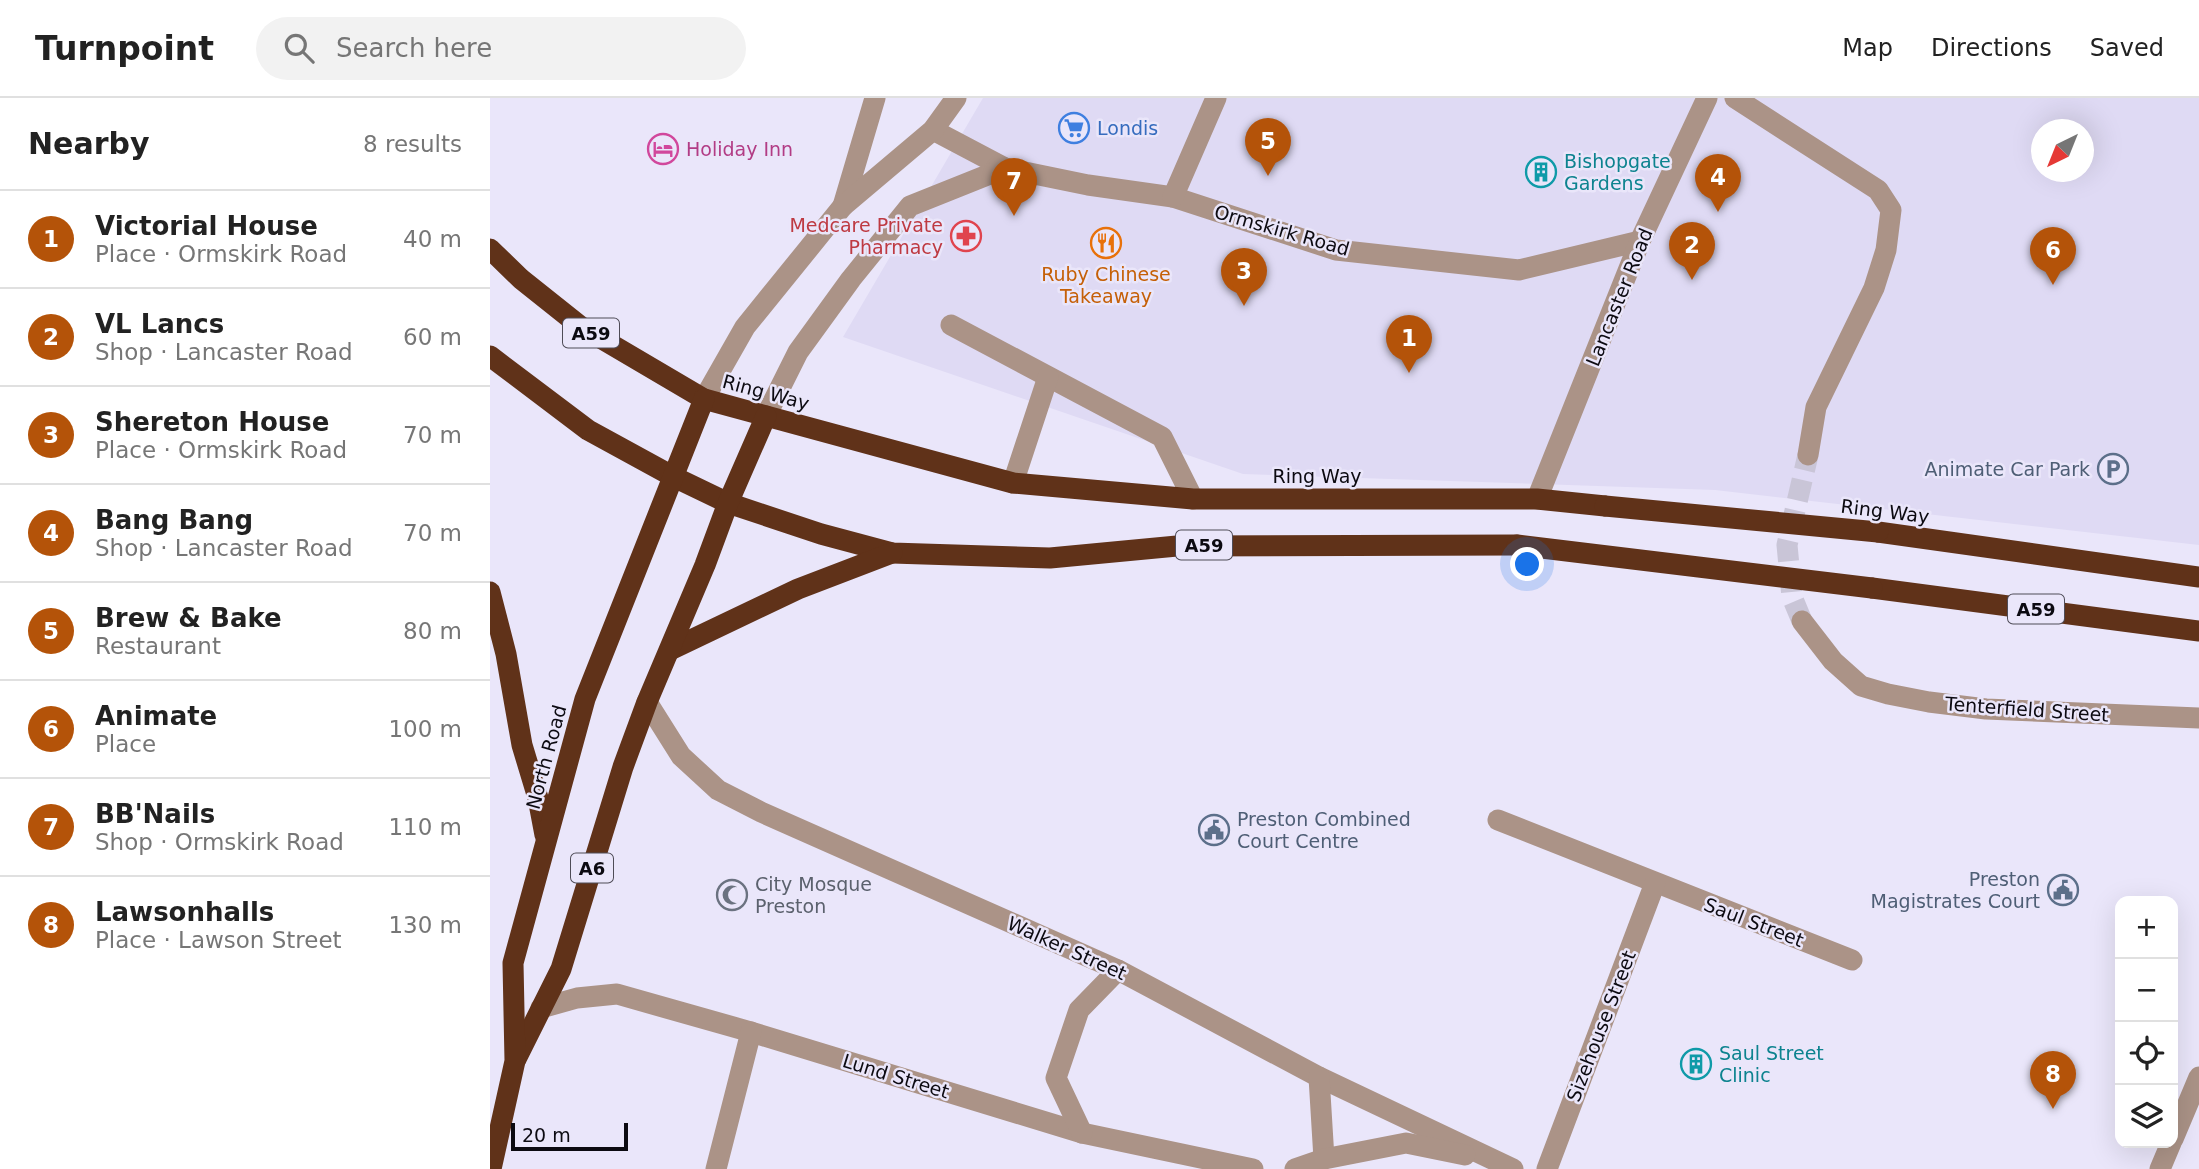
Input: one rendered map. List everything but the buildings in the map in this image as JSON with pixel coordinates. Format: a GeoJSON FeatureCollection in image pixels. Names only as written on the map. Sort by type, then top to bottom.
{"type":"FeatureCollection","features":[{"type":"Feature","properties":{"kind":"highway","name":"Ring Way"},"geometry":{"type":"LineString","coordinates":[[490,249],[521,279],[580,326],[704,399],[1013,483],[1193,499],[1537,499],[1878,532],[2199,577]]}},
{"type":"Feature","properties":{"kind":"highway","name":"A59"},"geometry":{"type":"LineString","coordinates":[[490,356],[587,430],[674,477],[728,503],[821,534],[892,553],[1051,558],[1177,545],[1517,545],[2199,631]]}},
{"type":"Feature","properties":{"kind":"highway","name":"A6"},"geometry":{"type":"LineString","coordinates":[[674,477],[704,399]]}},
{"type":"Feature","properties":{"kind":"highway","name":"A6"},"geometry":{"type":"LineString","coordinates":[[728,503],[766,416]]}},
{"type":"Feature","properties":{"kind":"highway","name":"North Road"},"geometry":{"type":"LineString","coordinates":[[515,1061],[513,963],[546,840],[585,699],[674,477]]}},
{"type":"Feature","properties":{"kind":"highway","name":"North Road"},"geometry":{"type":"LineString","coordinates":[[491,1169],[515,1061],[561,969],[647,702],[728,503]]}},
{"type":"Feature","properties":{"kind":"highway","name":"A59"},"geometry":{"type":"LineString","coordinates":[[670,650],[798,589],[892,553]]}},
{"type":"Feature","properties":{"kind":"highway"},"geometry":{"type":"LineString","coordinates":[[490,592],[506,654],[522,745],[538,798],[546,840]]}},
{"type":"Feature","properties":{"kind":"street"},"geometry":{"type":"LineString","coordinates":[[843,206],[875,98]]}},
{"type":"Feature","properties":{"kind":"street"},"geometry":{"type":"LineString","coordinates":[[704,399],[745,327],[843,206],[933,130],[956,98]]}},
{"type":"Feature","properties":{"kind":"street"},"geometry":{"type":"LineString","coordinates":[[1173,197],[1216,98]]}},
{"type":"Feature","properties":{"kind":"street","name":"Lancaster Road"},"geometry":{"type":"LineString","coordinates":[[1537,499],[1640,241],[1707,98]]}},
{"type":"Feature","properties":{"kind":"street"},"geometry":{"type":"LineString","coordinates":[[1735,98],[1878,190],[1891,210],[1886,250],[1874,288],[1816,407],[1808,455]]}},
{"type":"Feature","properties":{"kind":"street","name":"Ormskirk Road"},"geometry":{"type":"LineString","coordinates":[[933,130],[1005,168],[1088,185],[1173,197],[1336,250],[1519,270],[1640,241]]}},
{"type":"Feature","properties":{"kind":"street"},"geometry":{"type":"LineString","coordinates":[[766,416],[798,352],[851,278],[910,206],[1005,168]]}},
{"type":"Feature","properties":{"kind":"street"},"geometry":{"type":"LineString","coordinates":[[951,325],[1162,438],[1193,499]]}},
{"type":"Feature","properties":{"kind":"street"},"geometry":{"type":"LineString","coordinates":[[1013,483],[1048,377]]}},
{"type":"Feature","properties":{"kind":"street","name":"Tenterfield Street"},"geometry":{"type":"LineString","coordinates":[[1802,621],[1833,661],[1861,686],[1888,694],[1986,709],[2199,718]]}},
{"type":"Feature","properties":{"kind":"street"},"geometry":{"type":"LineString","coordinates":[[490,640],[506,654]]}},
{"type":"Feature","properties":{"kind":"street","name":"Walker Street"},"geometry":{"type":"LineString","coordinates":[[647,702],[681,756],[718,790],[761,812],[1118,970],[1320,1077],[1505,1166]]}},
{"type":"Feature","properties":{"kind":"street","name":"Saul Street"},"geometry":{"type":"LineString","coordinates":[[1498,820],[1852,960]]}},
{"type":"Feature","properties":{"kind":"street","name":"Sizehouse Street"},"geometry":{"type":"LineString","coordinates":[[1547,1169],[1655,883]]}},
{"type":"Feature","properties":{"kind":"street"},"geometry":{"type":"LineString","coordinates":[[1082,1133],[1056,1078],[1079,1010],[1118,970]]}},
{"type":"Feature","properties":{"kind":"street","name":"Lund Street"},"geometry":{"type":"LineString","coordinates":[[541,1008],[577,998],[617,994],[1082,1133],[1189,1162],[1253,1169]]}},
{"type":"Feature","properties":{"kind":"street"},"geometry":{"type":"LineString","coordinates":[[716,1169],[751,1032]]}},
{"type":"Feature","properties":{"kind":"street"},"geometry":{"type":"LineString","coordinates":[[1320,1077],[1324,1159]]}},
{"type":"Feature","properties":{"kind":"street"},"geometry":{"type":"LineString","coordinates":[[2178,1127],[2199,1077]]}},
{"type":"Feature","properties":{"kind":"street"},"geometry":{"type":"LineString","coordinates":[[1295,1169],[1324,1159],[1406,1143],[1505,1166]]}},
{"type":"Feature","properties":{"kind":"street"},"geometry":{"type":"LineString","coordinates":[[2160,1169],[2169,1148]]}},
{"type":"Feature","properties":{"kind":"shaded area"},"geometry":{"type":"Polygon","coordinates":[[[983,98],[2199,98],[2199,545],[1715,490],[1243,474],[843,337],[983,98]]]}},
{"type":"Feature","properties":{"kind":"tunnel"},"geometry":{"type":"LineString","coordinates":[[1802,621],[1792,597],[1787,545],[1808,455]]}},
{"type":"Feature","properties":{"kind":"place","name":"Londis"},"geometry":{"type":"Point","coordinates":[1074,128]}},
{"type":"Feature","properties":{"kind":"place","name":"Holiday Inn"},"geometry":{"type":"Point","coordinates":[663,149]}},
{"type":"Feature","properties":{"kind":"place","name":"Bishopgate Gardens"},"geometry":{"type":"Point","coordinates":[1541,172]}},
{"type":"Feature","properties":{"kind":"place","name":"Brew & Bake"},"geometry":{"type":"Point","coordinates":[1268,176]}},
{"type":"Feature","properties":{"kind":"place","name":"Bang Bang"},"geometry":{"type":"Point","coordinates":[1718,212]}},
{"type":"Feature","properties":{"kind":"place","name":"BB'Nails"},"geometry":{"type":"Point","coordinates":[1014,216]}},
{"type":"Feature","properties":{"kind":"place","name":"Medcare Private Pharmacy"},"geometry":{"type":"Point","coordinates":[966,236]}},
{"type":"Feature","properties":{"kind":"place","name":"Ruby Chinese Takeaway"},"geometry":{"type":"Point","coordinates":[1106,243]}},
{"type":"Feature","properties":{"kind":"place","name":"VL Lancs"},"geometry":{"type":"Point","coordinates":[1692,280]}},
{"type":"Feature","properties":{"kind":"place","name":"Animate"},"geometry":{"type":"Point","coordinates":[2053,285]}},
{"type":"Feature","properties":{"kind":"place","name":"Shereton House"},"geometry":{"type":"Point","coordinates":[1244,306]}},
{"type":"Feature","properties":{"kind":"place","name":"Victorial House"},"geometry":{"type":"Point","coordinates":[1409,373]}},
{"type":"Feature","properties":{"kind":"place","name":"Animate Car Park"},"geometry":{"type":"Point","coordinates":[2113,469]}},
{"type":"Feature","properties":{"kind":"place","name":"Preston Combined Court Centre"},"geometry":{"type":"Point","coordinates":[1214,830]}},
{"type":"Feature","properties":{"kind":"place","name":"Preston Magistrates Court"},"geometry":{"type":"Point","coordinates":[2063,890]}},
{"type":"Feature","properties":{"kind":"place","name":"City Mosque Preston"},"geometry":{"type":"Point","coordinates":[732,895]}},
{"type":"Feature","properties":{"kind":"place","name":"Saul Street Clinic"},"geometry":{"type":"Point","coordinates":[1696,1064]}},
{"type":"Feature","properties":{"kind":"place","name":"Lawsonhalls"},"geometry":{"type":"Point","coordinates":[2053,1109]}}]}
